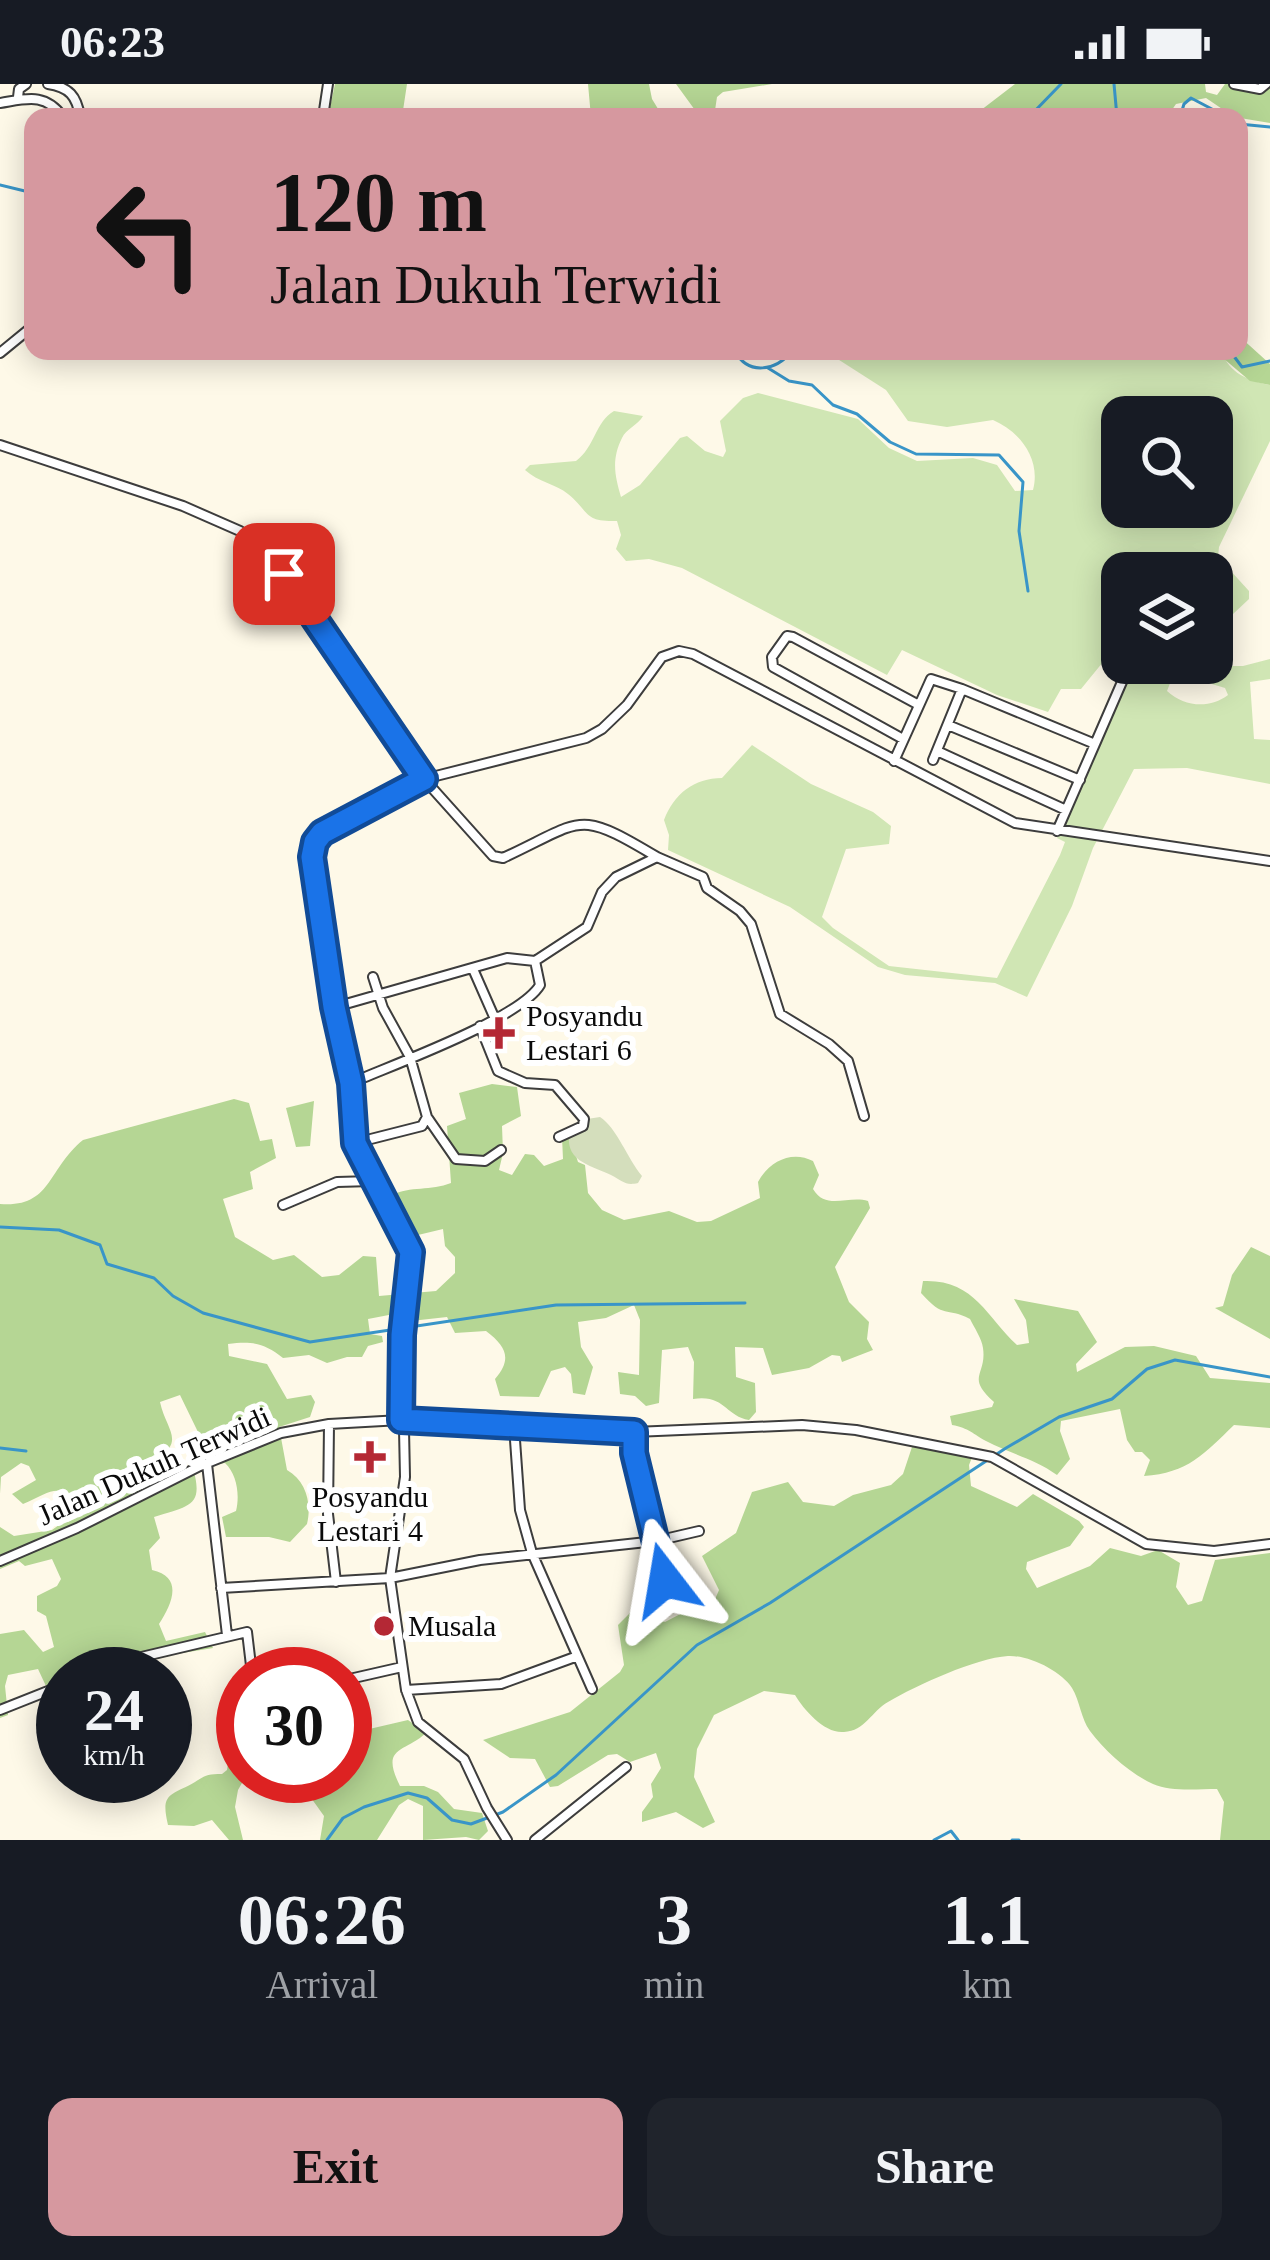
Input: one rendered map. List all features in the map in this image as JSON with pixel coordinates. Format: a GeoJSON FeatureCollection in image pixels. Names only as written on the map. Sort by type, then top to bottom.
{"type":"FeatureCollection","features":[{"type":"Feature","properties":{"kind":"street"},"geometry":{"type":"LineString","coordinates":[[18,98],[19,88],[26,84]]}},
{"type":"Feature","properties":{"kind":"street"},"geometry":{"type":"LineString","coordinates":[[48,84],[65,87],[74,95],[78,108]]}},
{"type":"Feature","properties":{"kind":"street"},"geometry":{"type":"LineString","coordinates":[[1234,84],[1260,89],[1266,84]]}},
{"type":"Feature","properties":{"kind":"street"},"geometry":{"type":"LineString","coordinates":[[0,103],[37,97],[56,108]]}},
{"type":"Feature","properties":{"kind":"street"},"geometry":{"type":"LineString","coordinates":[[0,353],[24,333]]}},
{"type":"Feature","properties":{"kind":"street"},"geometry":{"type":"LineString","coordinates":[[0,445],[183,506],[240,531],[284,574],[424,779],[493,856],[503,858],[582,822],[611,831],[703,877],[707,888],[747,918],[778,1010],[848,1061],[864,1116]]}},
{"type":"Feature","properties":{"kind":"street"},"geometry":{"type":"LineString","coordinates":[[903,739],[773,667],[772,657],[787,636],[794,637],[917,704]]}},
{"type":"Feature","properties":{"kind":"street"},"geometry":{"type":"LineString","coordinates":[[507,1840],[464,1759],[418,1722],[406,1690],[390,1579],[405,1477],[402,1335],[411,1252],[355,1143],[351,1083],[334,1007],[312,857],[322,833],[424,779],[586,738],[627,705],[662,657],[679,651],[693,654],[1015,823],[1270,861]]}},
{"type":"Feature","properties":{"kind":"street"},"geometry":{"type":"LineString","coordinates":[[894,761],[931,679],[1095,744]]}},
{"type":"Feature","properties":{"kind":"street"},"geometry":{"type":"LineString","coordinates":[[1057,831],[1121,684]]}},
{"type":"Feature","properties":{"kind":"street"},"geometry":{"type":"LineString","coordinates":[[962,689],[935,755],[1066,810]]}},
{"type":"Feature","properties":{"kind":"street"},"geometry":{"type":"LineString","coordinates":[[948,725],[1080,780]]}},
{"type":"Feature","properties":{"kind":"street"},"geometry":{"type":"LineString","coordinates":[[334,1007],[507,958],[535,962],[587,927],[602,892],[616,877],[657,857]]}},
{"type":"Feature","properties":{"kind":"street"},"geometry":{"type":"LineString","coordinates":[[351,1083],[480,1026],[537,991],[540,978],[535,962]]}},
{"type":"Feature","properties":{"kind":"street"},"geometry":{"type":"LineString","coordinates":[[473,969],[495,1018]]}},
{"type":"Feature","properties":{"kind":"street"},"geometry":{"type":"LineString","coordinates":[[373,977],[410,1057],[427,1117],[460,1161],[485,1161],[501,1150]]}},
{"type":"Feature","properties":{"kind":"street"},"geometry":{"type":"LineString","coordinates":[[480,1026],[498,1071],[525,1083],[555,1085],[584,1119],[583,1126],[559,1137]]}},
{"type":"Feature","properties":{"kind":"street"},"geometry":{"type":"LineString","coordinates":[[355,1143],[422,1126],[427,1117]]}},
{"type":"Feature","properties":{"kind":"street"},"geometry":{"type":"LineString","coordinates":[[283,1205],[337,1182],[374,1181]]}},
{"type":"Feature","properties":{"kind":"street","name":"Jalan Dukuh Terwidi"},"geometry":{"type":"LineString","coordinates":[[0,1561],[281,1432],[401,1420],[634,1432],[802,1425],[856,1430],[995,1458],[1146,1544],[1214,1551],[1270,1544]]}},
{"type":"Feature","properties":{"kind":"street"},"geometry":{"type":"LineString","coordinates":[[329,1424],[328,1514],[336,1582]]}},
{"type":"Feature","properties":{"kind":"street"},"geometry":{"type":"LineString","coordinates":[[514,1426],[520,1510],[532,1553],[592,1689]]}},
{"type":"Feature","properties":{"kind":"street"},"geometry":{"type":"LineString","coordinates":[[634,1432],[634,1453],[665,1580],[656,1589]]}},
{"type":"Feature","properties":{"kind":"street"},"geometry":{"type":"LineString","coordinates":[[206,1463],[226,1635]]}},
{"type":"Feature","properties":{"kind":"street"},"geometry":{"type":"LineString","coordinates":[[221,1588],[390,1579],[532,1553],[699,1532]]}},
{"type":"Feature","properties":{"kind":"street"},"geometry":{"type":"LineString","coordinates":[[179,1647],[248,1633],[249,1647]]}},
{"type":"Feature","properties":{"kind":"street"},"geometry":{"type":"LineString","coordinates":[[406,1690],[501,1684],[575,1657]]}},
{"type":"Feature","properties":{"kind":"street"},"geometry":{"type":"LineString","coordinates":[[372,1674],[402,1667]]}},
{"type":"Feature","properties":{"kind":"street"},"geometry":{"type":"LineString","coordinates":[[0,1709],[36,1695]]}},
{"type":"Feature","properties":{"kind":"street"},"geometry":{"type":"LineString","coordinates":[[535,1840],[626,1767]]}},
{"type":"Feature","properties":{"kind":"green space"},"geometry":{"type":"Polygon","coordinates":[[[335,84],[407,84],[403,108],[330,108],[335,84]]]}},
{"type":"Feature","properties":{"kind":"green space"},"geometry":{"type":"Polygon","coordinates":[[[588,84],[649,84],[658,108],[590,108],[588,84]]]}},
{"type":"Feature","properties":{"kind":"green space"},"geometry":{"type":"Polygon","coordinates":[[[676,84],[772,84],[723,92],[715,108],[693,108],[676,84]]]}},
{"type":"Feature","properties":{"kind":"green space"},"geometry":{"type":"Polygon","coordinates":[[[1015,84],[1205,84],[1206,92],[1217,95],[1225,84],[1270,84],[1270,123],[1248,119],[1248,108],[1221,108],[1206,98],[1173,108],[984,108],[1015,84]]]}},
{"type":"Feature","properties":{"kind":"green space"},"geometry":{"type":"Polygon","coordinates":[[[1248,344],[1270,364],[1270,385],[1250,381],[1225,360],[1248,360],[1248,344]]]}},
{"type":"Feature","properties":{"kind":"green space"},"geometry":{"type":"Polygon","coordinates":[[[839,360],[1226,360],[1240,375],[1270,385],[1270,441],[1233,518],[1233,396],[1101,396],[1101,528],[1228,528],[1218,552],[1101,552],[1101,664],[1081,689],[1061,689],[1048,712],[997,695],[902,650],[887,675],[682,568],[649,559],[626,561],[616,549],[621,535],[617,521],[592,518],[563,491],[525,470],[530,465],[576,461],[614,411],[643,416],[624,435],[616,454],[621,497],[640,485],[680,438],[687,436],[705,451],[723,457],[720,421],[743,398],[758,393],[858,419],[889,448],[917,461],[973,458],[997,465],[1015,491],[1033,490],[1031,458],[1003,425],[993,420],[947,427],[908,421],[886,390],[839,360]]]}},
{"type":"Feature","properties":{"kind":"green space"},"geometry":{"type":"Polygon","coordinates":[[[1233,573],[1249,591],[1249,599],[1233,614],[1233,573]]]}},
{"type":"Feature","properties":{"kind":"green space"},"geometry":{"type":"Polygon","coordinates":[[[1270,659],[1270,679],[1250,682],[1254,739],[1270,740],[1270,784],[1187,768],[1134,769],[1027,997],[995,983],[905,975],[878,967],[790,907],[668,850],[664,820],[686,789],[722,778],[752,745],[811,784],[873,812],[891,826],[889,844],[846,849],[822,917],[833,928],[889,966],[997,978],[1060,855],[1065,842],[1057,838],[1120,684],[1170,684],[1167,691],[1181,700],[1205,704],[1228,695],[1225,688],[1212,684],[1233,684],[1233,666],[1270,659]]]}},
{"type":"Feature","properties":{"kind":"green space"},"geometry":{"type":"Polygon","coordinates":[[[492,1084],[517,1087],[521,1116],[502,1126],[499,1170],[512,1175],[525,1154],[534,1155],[544,1166],[563,1159],[562,1137],[569,1134],[578,1162],[585,1165],[588,1193],[602,1210],[624,1220],[669,1211],[697,1222],[711,1221],[760,1198],[758,1182],[775,1163],[789,1157],[813,1161],[819,1175],[813,1189],[818,1196],[831,1201],[868,1201],[870,1208],[835,1267],[849,1302],[869,1322],[867,1339],[873,1350],[842,1362],[840,1356],[832,1355],[809,1368],[772,1375],[763,1348],[735,1347],[736,1377],[755,1383],[756,1412],[749,1420],[718,1402],[693,1399],[694,1362],[688,1347],[662,1350],[659,1403],[646,1406],[635,1396],[620,1394],[618,1372],[639,1375],[640,1320],[634,1305],[606,1318],[578,1322],[581,1347],[593,1367],[585,1395],[573,1393],[571,1374],[565,1367],[551,1371],[539,1397],[500,1396],[495,1379],[505,1359],[499,1342],[486,1331],[455,1333],[447,1317],[402,1322],[394,1314],[368,1319],[370,1334],[382,1336],[383,1342],[368,1346],[362,1357],[327,1363],[309,1355],[283,1358],[257,1344],[228,1344],[229,1356],[267,1364],[287,1399],[311,1395],[315,1402],[310,1417],[279,1427],[287,1470],[306,1493],[307,1524],[290,1542],[226,1537],[222,1517],[236,1511],[237,1505],[232,1473],[225,1463],[214,1465],[180,1395],[160,1402],[172,1440],[155,1466],[160,1472],[192,1465],[197,1489],[185,1506],[154,1517],[160,1538],[149,1550],[152,1570],[172,1585],[159,1624],[166,1641],[205,1632],[213,1648],[54,1647],[46,1616],[37,1611],[37,1596],[61,1579],[52,1559],[25,1566],[19,1561],[0,1569],[0,1527],[14,1536],[52,1530],[84,1507],[61,1491],[23,1504],[12,1494],[36,1480],[29,1466],[21,1463],[1,1477],[0,1494],[0,1204],[17,1204],[40,1193],[83,1140],[234,1099],[249,1103],[260,1141],[272,1139],[276,1158],[250,1172],[253,1189],[223,1199],[235,1237],[273,1260],[294,1255],[322,1277],[339,1275],[363,1256],[376,1257],[379,1296],[436,1291],[455,1273],[455,1257],[445,1246],[443,1229],[418,1235],[392,1195],[451,1183],[447,1126],[466,1119],[459,1093],[492,1084]]]}},
{"type":"Feature","properties":{"kind":"green space"},"geometry":{"type":"Polygon","coordinates":[[[314,1101],[310,1146],[296,1147],[286,1108],[314,1101]]]}},
{"type":"Feature","properties":{"kind":"green space"},"geometry":{"type":"Polygon","coordinates":[[[600,1117],[642,1176],[638,1183],[624,1182],[574,1155],[570,1129],[600,1117]]]}},
{"type":"Feature","properties":{"kind":"green space"},"geometry":{"type":"Polygon","coordinates":[[[1251,1247],[1270,1256],[1270,1339],[1215,1308],[1223,1306],[1232,1275],[1251,1247]]]}},
{"type":"Feature","properties":{"kind":"green space"},"geometry":{"type":"Polygon","coordinates":[[[923,1281],[967,1293],[1017,1345],[1029,1343],[1026,1320],[1014,1299],[1078,1311],[1097,1342],[1076,1364],[1077,1372],[1125,1347],[1154,1346],[1196,1356],[1210,1378],[1270,1383],[1270,1428],[1234,1425],[1184,1466],[1144,1476],[1150,1460],[1135,1452],[1127,1440],[1120,1409],[1061,1421],[1070,1459],[1057,1475],[952,1425],[950,1416],[992,1407],[994,1402],[979,1381],[983,1348],[970,1319],[935,1307],[921,1293],[923,1281]]]}},
{"type":"Feature","properties":{"kind":"green space"},"geometry":{"type":"Polygon","coordinates":[[[912,1447],[973,1455],[971,1486],[1017,1507],[1033,1494],[1079,1521],[1084,1527],[1070,1546],[1027,1562],[1037,1588],[1090,1566],[1110,1548],[1141,1556],[1158,1550],[1180,1563],[1176,1587],[1188,1605],[1202,1601],[1215,1560],[1270,1553],[1270,1840],[1220,1840],[1224,1802],[1217,1789],[1168,1788],[1135,1774],[1090,1731],[1067,1682],[1044,1665],[1016,1656],[980,1662],[930,1681],[888,1702],[851,1731],[837,1732],[823,1725],[795,1695],[764,1691],[714,1715],[697,1749],[694,1777],[715,1822],[703,1828],[676,1812],[642,1822],[642,1812],[653,1797],[651,1784],[661,1768],[656,1753],[630,1762],[617,1754],[608,1755],[550,1787],[535,1759],[510,1758],[483,1740],[570,1712],[620,1672],[624,1665],[618,1625],[634,1609],[665,1622],[692,1608],[713,1604],[719,1590],[702,1556],[736,1533],[752,1492],[788,1482],[803,1502],[834,1506],[853,1495],[891,1485],[903,1474],[912,1447]]]}},
{"type":"Feature","properties":{"kind":"green space"},"geometry":{"type":"Polygon","coordinates":[[[24,1630],[39,1647],[36,1669],[8,1675],[8,1715],[0,1718],[0,1634],[24,1630]]]}},
{"type":"Feature","properties":{"kind":"green space"},"geometry":{"type":"Polygon","coordinates":[[[408,1720],[426,1733],[394,1757],[400,1786],[424,1786],[438,1792],[454,1809],[482,1813],[488,1831],[479,1840],[423,1840],[423,1806],[408,1799],[377,1840],[320,1840],[324,1816],[315,1803],[372,1803],[372,1728],[408,1720]]]}},
{"type":"Feature","properties":{"kind":"green space"},"geometry":{"type":"Polygon","coordinates":[[[216,1774],[216,1803],[236,1803],[243,1840],[229,1840],[212,1820],[194,1826],[168,1825],[167,1803],[192,1803],[192,1783],[216,1774]]]}},
{"type":"Feature","properties":{"kind":"waterway"},"geometry":{"type":"LineString","coordinates":[[1038,108],[1061,84]]}},
{"type":"Feature","properties":{"kind":"waterway"},"geometry":{"type":"LineString","coordinates":[[1114,84],[1116,108]]}},
{"type":"Feature","properties":{"kind":"waterway"},"geometry":{"type":"LineString","coordinates":[[1183,108],[1191,98],[1210,108]]}},
{"type":"Feature","properties":{"kind":"waterway"},"geometry":{"type":"LineString","coordinates":[[1248,125],[1270,127]]}},
{"type":"Feature","properties":{"kind":"waterway"},"geometry":{"type":"LineString","coordinates":[[0,185],[24,191]]}},
{"type":"Feature","properties":{"kind":"waterway"},"geometry":{"type":"LineString","coordinates":[[742,360],[762,368],[782,360]]}},
{"type":"Feature","properties":{"kind":"waterway"},"geometry":{"type":"LineString","coordinates":[[1237,360],[1242,367],[1270,361]]}},
{"type":"Feature","properties":{"kind":"waterway"},"geometry":{"type":"LineString","coordinates":[[768,368],[789,381],[812,385],[833,405],[857,414],[890,442],[916,454],[999,455],[1023,482],[1019,531],[1028,591]]}},
{"type":"Feature","properties":{"kind":"waterway"},"geometry":{"type":"LineString","coordinates":[[0,1227],[59,1230],[100,1245],[107,1264],[154,1278],[173,1296],[203,1313],[310,1342],[556,1305],[745,1303]]}},
{"type":"Feature","properties":{"kind":"waterway"},"geometry":{"type":"LineString","coordinates":[[327,1840],[343,1818],[408,1793],[427,1798],[452,1820],[471,1824],[503,1812],[556,1775],[697,1645],[770,1603],[1006,1448],[1059,1417],[1112,1399],[1147,1369],[1175,1360],[1270,1377]]}},
{"type":"Feature","properties":{"kind":"waterway"},"geometry":{"type":"LineString","coordinates":[[0,1448],[26,1451]]}},
{"type":"Feature","properties":{"kind":"waterway"},"geometry":{"type":"LineString","coordinates":[[934,1840],[951,1831],[958,1840]]}},
{"type":"Feature","properties":{"kind":"waterway"},"geometry":{"type":"LineString","coordinates":[[1012,1840],[1019,1840]]}},
{"type":"Feature","properties":{"kind":"place","name":"Posyandu Lestari 6"},"geometry":{"type":"Point","coordinates":[499,1033]}},
{"type":"Feature","properties":{"kind":"place","name":"Posyandu Lestari 4"},"geometry":{"type":"Point","coordinates":[370,1457]}},
{"type":"Feature","properties":{"kind":"place","name":"Musala"},"geometry":{"type":"Point","coordinates":[384,1626]}},
{"type":"Feature","properties":{"kind":"route"},"geometry":{"type":"LineString","coordinates":[[284,574],[424,779],[322,833],[312,857],[334,1007],[351,1083],[355,1143],[411,1252],[402,1335],[401,1420],[634,1432],[634,1453],[665,1580]]}}]}
